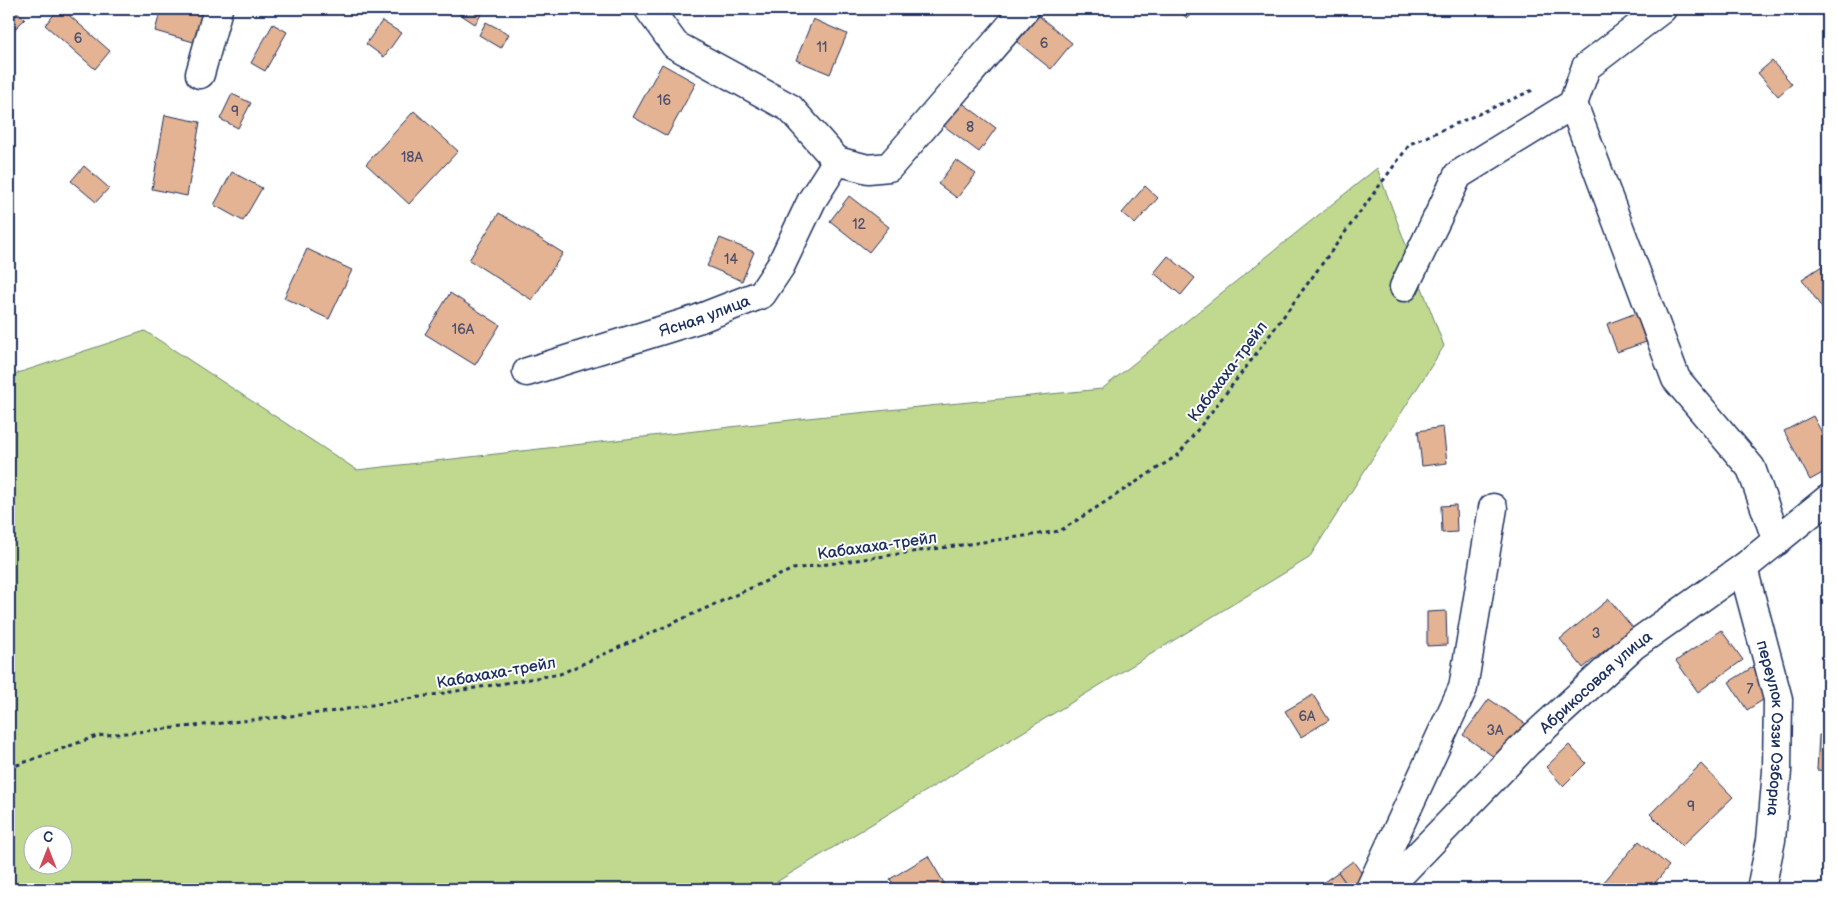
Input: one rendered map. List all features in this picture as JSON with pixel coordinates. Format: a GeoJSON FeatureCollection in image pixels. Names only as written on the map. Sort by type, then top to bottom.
{"type":"FeatureCollection","features":[{"type":"Feature","properties":{"kind":"street"},"geometry":{"type":"LineString","coordinates":[[200,74],[218,9]]}},
{"type":"Feature","properties":{"kind":"street"},"geometry":{"type":"LineString","coordinates":[[649,9],[675,46],[790,108],[837,161],[868,169],[889,167],[1025,9]]}},
{"type":"Feature","properties":{"kind":"street"},"geometry":{"type":"LineString","coordinates":[[1404,287],[1458,176],[1573,104],[1586,67],[1662,9]]}},
{"type":"Feature","properties":{"kind":"street"},"geometry":{"type":"LineString","coordinates":[[1573,104],[1676,379],[1751,468],[1777,540]]}},
{"type":"Feature","properties":{"kind":"street","name":"Ясная улица"},"geometry":{"type":"LineString","coordinates":[[527,372],[698,319],[762,294],[780,267],[812,200],[837,161]]}},
{"type":"Feature","properties":{"kind":"street","name":"Абрикосовая улица"},"geometry":{"type":"LineString","coordinates":[[1386,889],[1527,743],[1634,645],[1743,568],[1828,499]]}},
{"type":"Feature","properties":{"kind":"street"},"geometry":{"type":"LineString","coordinates":[[1370,889],[1463,688],[1493,508]]}},
{"type":"Feature","properties":{"kind":"street","name":"переулок Оззи Озборна"},"geometry":{"type":"LineString","coordinates":[[1743,568],[1778,699],[1777,771],[1772,830],[1761,889]]}},
{"type":"Feature","properties":{"kind":"path","name":"Кабахаха-трейл"},"geometry":{"type":"LineString","coordinates":[[9,768],[97,736],[328,712],[560,674],[793,569],[1060,531],[1178,455],[1250,362],[1410,144],[1534,90]]}},
{"type":"Feature","properties":{"kind":"green space"},"geometry":{"type":"Polygon","coordinates":[[[1377,168],[1444,346],[1309,558],[765,889],[9,889],[9,376],[145,331],[357,470],[817,417],[1102,389],[1377,168]]]}},
{"type":"Feature","properties":{"kind":"building"},"geometry":{"type":"Polygon","coordinates":[[[9,9],[14,9],[25,19],[11,33],[9,30],[9,9]]]}},
{"type":"Feature","properties":{"kind":"building"},"geometry":{"type":"Polygon","coordinates":[[[59,9],[62,9],[110,51],[95,69],[45,25],[59,9]]]}},
{"type":"Feature","properties":{"kind":"building"},"geometry":{"type":"Polygon","coordinates":[[[161,9],[206,9],[197,43],[155,31],[161,9]]]}},
{"type":"Feature","properties":{"kind":"building"},"geometry":{"type":"Polygon","coordinates":[[[452,9],[485,9],[475,24],[452,9]]]}},
{"type":"Feature","properties":{"kind":"building"},"geometry":{"type":"Polygon","coordinates":[[[1177,9],[1197,9],[1187,18],[1177,9]]]}},
{"type":"Feature","properties":{"kind":"building"},"geometry":{"type":"Polygon","coordinates":[[[1039,16],[1072,43],[1051,69],[1017,42],[1039,16]]]}},
{"type":"Feature","properties":{"kind":"building"},"geometry":{"type":"Polygon","coordinates":[[[813,19],[847,34],[830,74],[796,60],[813,19]]]}},
{"type":"Feature","properties":{"kind":"building"},"geometry":{"type":"Polygon","coordinates":[[[382,21],[401,33],[384,57],[366,44],[382,21]]]}},
{"type":"Feature","properties":{"kind":"building"},"geometry":{"type":"Polygon","coordinates":[[[486,22],[509,34],[501,48],[479,35],[486,22]]]}},
{"type":"Feature","properties":{"kind":"building"},"geometry":{"type":"Polygon","coordinates":[[[273,24],[287,32],[265,71],[251,63],[273,24]]]}},
{"type":"Feature","properties":{"kind":"building"},"geometry":{"type":"Polygon","coordinates":[[[1772,61],[1792,84],[1778,96],[1758,73],[1772,61]]]}},
{"type":"Feature","properties":{"kind":"building"},"geometry":{"type":"Polygon","coordinates":[[[662,64],[696,83],[667,136],[633,117],[662,64]]]}},
{"type":"Feature","properties":{"kind":"building"},"geometry":{"type":"Polygon","coordinates":[[[232,94],[251,103],[238,128],[220,119],[232,94]]]}},
{"type":"Feature","properties":{"kind":"building"},"geometry":{"type":"Polygon","coordinates":[[[961,102],[996,128],[979,152],[944,126],[961,102]]]}},
{"type":"Feature","properties":{"kind":"building"},"geometry":{"type":"Polygon","coordinates":[[[414,111],[458,151],[409,204],[366,164],[414,111]]]}},
{"type":"Feature","properties":{"kind":"building"},"geometry":{"type":"Polygon","coordinates":[[[165,115],[200,122],[187,196],[152,189],[165,115]]]}},
{"type":"Feature","properties":{"kind":"building"},"geometry":{"type":"Polygon","coordinates":[[[956,160],[976,174],[957,198],[938,184],[956,160]]]}},
{"type":"Feature","properties":{"kind":"building"},"geometry":{"type":"Polygon","coordinates":[[[84,166],[109,188],[96,202],[71,181],[84,166]]]}},
{"type":"Feature","properties":{"kind":"building"},"geometry":{"type":"Polygon","coordinates":[[[232,172],[262,188],[243,221],[214,205],[232,172]]]}},
{"type":"Feature","properties":{"kind":"building"},"geometry":{"type":"Polygon","coordinates":[[[1145,186],[1158,198],[1135,224],[1122,213],[1145,186]]]}},
{"type":"Feature","properties":{"kind":"building"},"geometry":{"type":"Polygon","coordinates":[[[849,196],[889,227],[869,252],[830,221],[849,196]]]}},
{"type":"Feature","properties":{"kind":"building"},"geometry":{"type":"Polygon","coordinates":[[[499,213],[563,253],[532,300],[469,260],[499,213]]]}},
{"type":"Feature","properties":{"kind":"building"},"geometry":{"type":"Polygon","coordinates":[[[720,238],[754,252],[742,281],[707,266],[720,238]]]}},
{"type":"Feature","properties":{"kind":"building"},"geometry":{"type":"Polygon","coordinates":[[[307,249],[352,270],[329,319],[284,298],[307,249]]]}},
{"type":"Feature","properties":{"kind":"building"},"geometry":{"type":"Polygon","coordinates":[[[1168,256],[1195,278],[1181,295],[1154,273],[1168,256]]]}},
{"type":"Feature","properties":{"kind":"building"},"geometry":{"type":"Polygon","coordinates":[[[1828,262],[1828,317],[1802,279],[1828,262]]]}},
{"type":"Feature","properties":{"kind":"building"},"geometry":{"type":"Polygon","coordinates":[[[450,293],[500,325],[475,365],[425,334],[450,293]]]}},
{"type":"Feature","properties":{"kind":"building"},"geometry":{"type":"Polygon","coordinates":[[[1636,313],[1646,342],[1617,352],[1607,324],[1636,313]]]}},
{"type":"Feature","properties":{"kind":"building"},"geometry":{"type":"Polygon","coordinates":[[[1813,416],[1828,444],[1828,470],[1810,480],[1784,431],[1813,416]]]}},
{"type":"Feature","properties":{"kind":"building"},"geometry":{"type":"Polygon","coordinates":[[[1443,427],[1447,463],[1422,466],[1418,431],[1443,427]]]}},
{"type":"Feature","properties":{"kind":"building"},"geometry":{"type":"Polygon","coordinates":[[[1456,505],[1457,532],[1442,533],[1441,506],[1456,505]]]}},
{"type":"Feature","properties":{"kind":"building"},"geometry":{"type":"Polygon","coordinates":[[[1609,599],[1633,628],[1583,668],[1560,639],[1609,599]]]}},
{"type":"Feature","properties":{"kind":"building"},"geometry":{"type":"Polygon","coordinates":[[[1446,611],[1447,645],[1427,646],[1427,612],[1446,611]]]}},
{"type":"Feature","properties":{"kind":"building"},"geometry":{"type":"Polygon","coordinates":[[[1721,630],[1743,660],[1698,692],[1676,661],[1721,630]]]}},
{"type":"Feature","properties":{"kind":"building"},"geometry":{"type":"Polygon","coordinates":[[[1753,667],[1771,695],[1747,710],[1729,682],[1753,667]]]}},
{"type":"Feature","properties":{"kind":"building"},"geometry":{"type":"Polygon","coordinates":[[[1313,695],[1329,720],[1301,737],[1285,711],[1313,695]]]}},
{"type":"Feature","properties":{"kind":"building"},"geometry":{"type":"Polygon","coordinates":[[[1489,699],[1527,725],[1501,762],[1463,735],[1489,699]]]}},
{"type":"Feature","properties":{"kind":"building"},"geometry":{"type":"Polygon","coordinates":[[[1819,735],[1828,736],[1828,771],[1817,770],[1819,735]]]}},
{"type":"Feature","properties":{"kind":"building"},"geometry":{"type":"Polygon","coordinates":[[[1569,745],[1586,763],[1563,786],[1546,767],[1569,745]]]}},
{"type":"Feature","properties":{"kind":"building"},"geometry":{"type":"Polygon","coordinates":[[[1701,764],[1733,797],[1682,846],[1650,814],[1701,764]]]}},
{"type":"Feature","properties":{"kind":"building"},"geometry":{"type":"Polygon","coordinates":[[[1639,841],[1669,866],[1650,889],[1610,889],[1603,883],[1639,841]]]}},
{"type":"Feature","properties":{"kind":"building"},"geometry":{"type":"Polygon","coordinates":[[[928,856],[947,888],[896,889],[890,879],[928,856]]]}},
{"type":"Feature","properties":{"kind":"building"},"geometry":{"type":"Polygon","coordinates":[[[1353,861],[1365,878],[1350,889],[1338,872],[1353,861]]]}},
{"type":"Feature","properties":{"kind":"building"},"geometry":{"type":"Polygon","coordinates":[[[1338,872],[1350,889],[1319,889],[1317,887],[1338,872]]]}}]}
